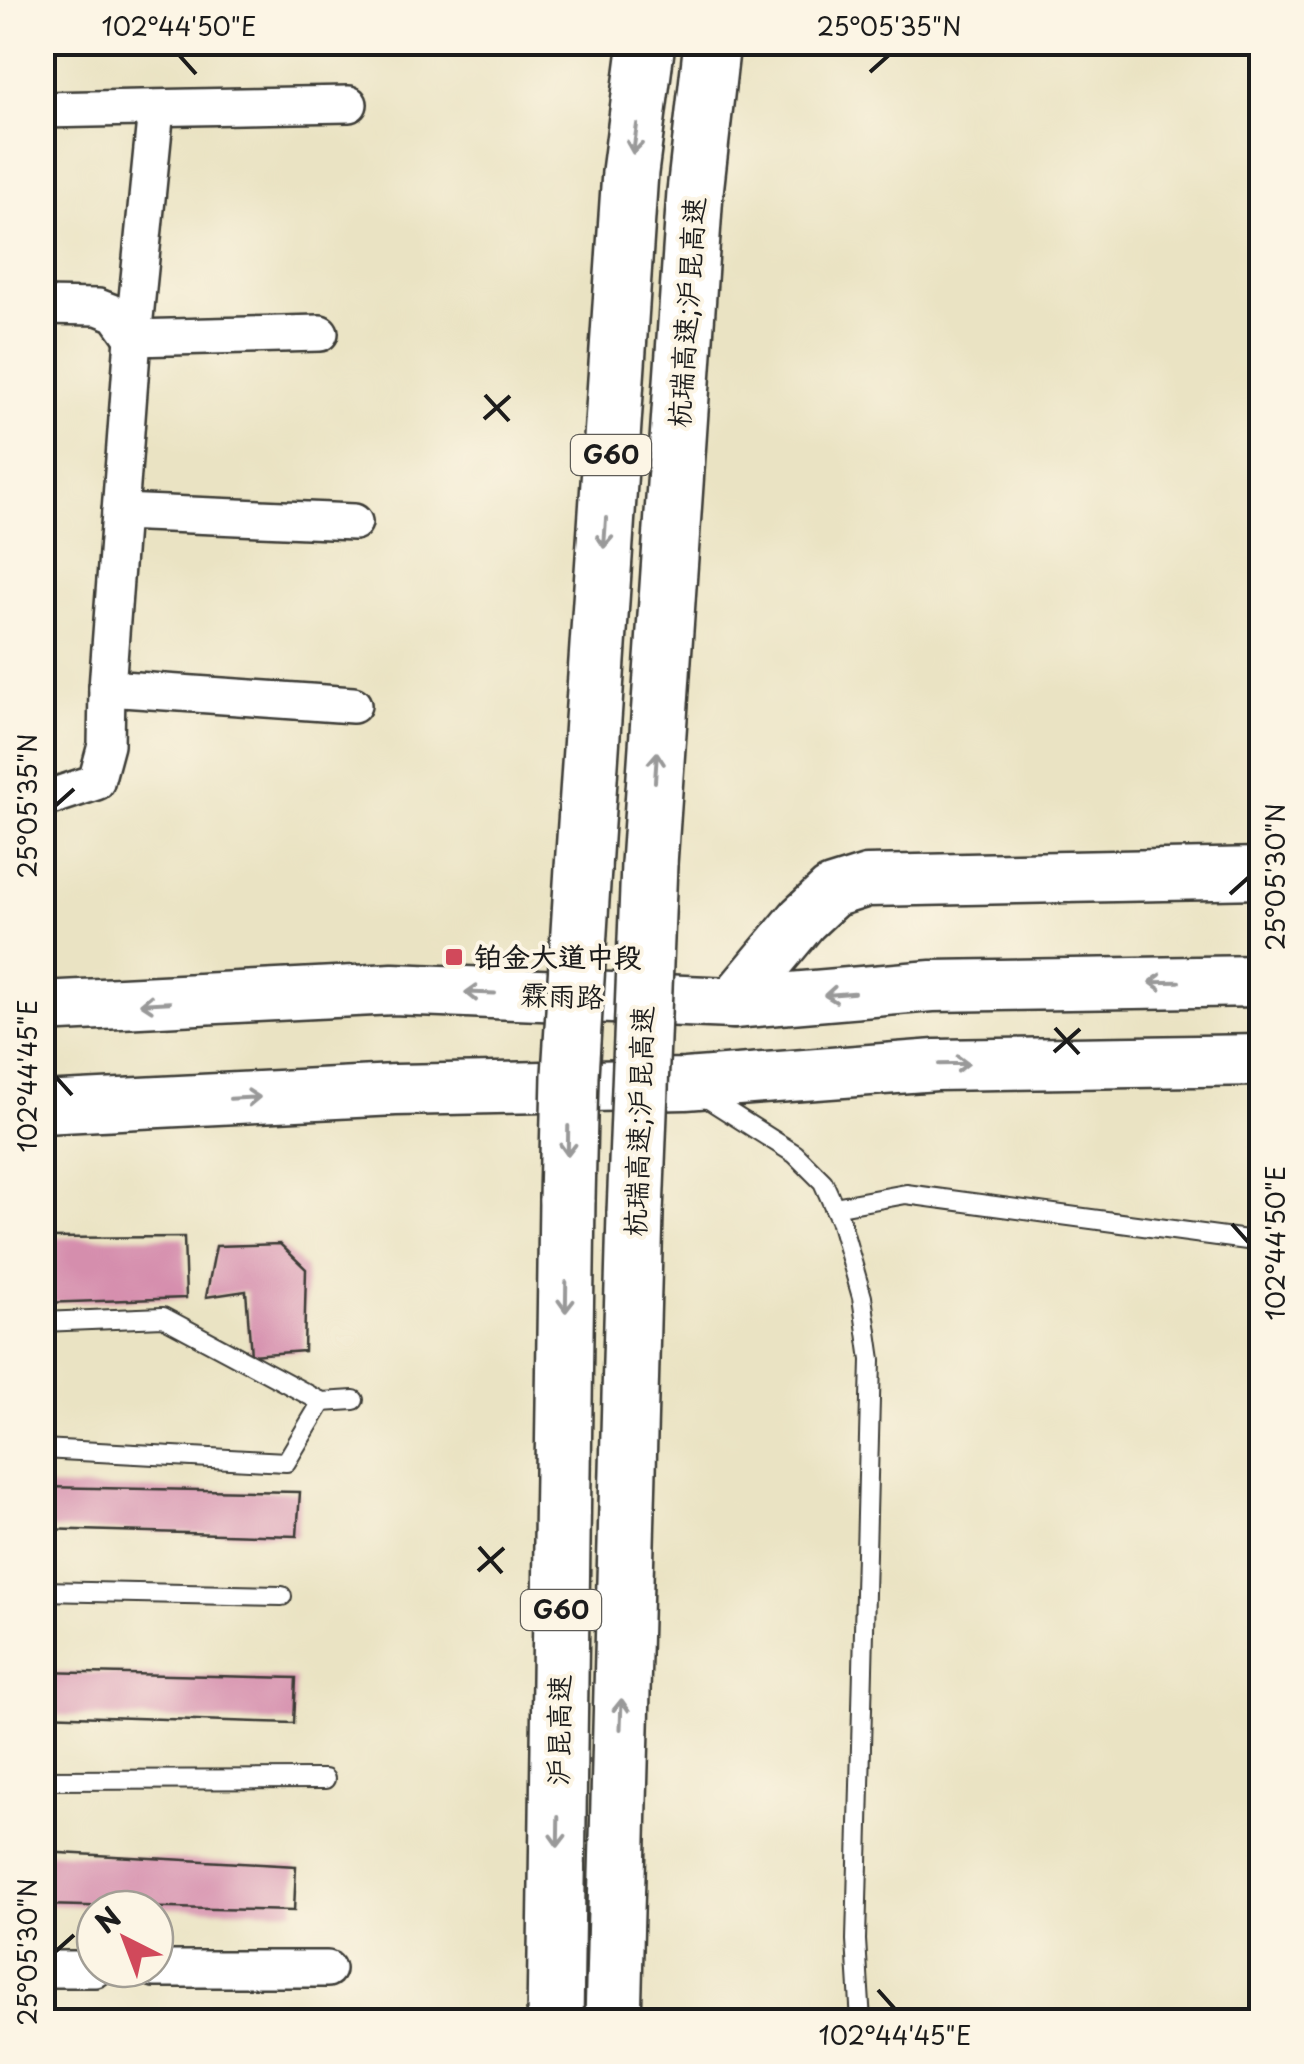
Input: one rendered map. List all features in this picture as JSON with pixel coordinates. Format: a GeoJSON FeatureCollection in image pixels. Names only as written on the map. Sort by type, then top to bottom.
{"type":"FeatureCollection","features":[{"type":"Feature","properties":{"kind":"highway","name":"沪昆高速"},"geometry":{"type":"LineString","coordinates":[[555,2022],[570,1076],[630,172],[647,42]]}},
{"type":"Feature","properties":{"kind":"highway","name":"杭瑞高速;沪昆高速"},"geometry":{"type":"LineString","coordinates":[[614,2022],[635,1214],[650,864],[695,192],[712,42]]}},
{"type":"Feature","properties":{"kind":"main road"},"geometry":{"type":"LineString","coordinates":[[733,1003],[803,918],[832,892],[867,881],[1262,873]]}},
{"type":"Feature","properties":{"kind":"main road","name":"霖雨路"},"geometry":{"type":"LineString","coordinates":[[42,1007],[393,989],[733,1003],[932,986],[1262,981]]}},
{"type":"Feature","properties":{"kind":"main road"},"geometry":{"type":"LineString","coordinates":[[42,1108],[396,1090],[684,1084],[936,1064],[1262,1060]]}},
{"type":"Feature","properties":{"kind":"street"},"geometry":{"type":"LineString","coordinates":[[42,110],[350,104]]}},
{"type":"Feature","properties":{"kind":"street"},"geometry":{"type":"LineString","coordinates":[[42,797],[96,782],[106,745],[106,688],[133,338],[156,109]]}},
{"type":"Feature","properties":{"kind":"street"},"geometry":{"type":"LineString","coordinates":[[42,306],[98,308],[116,314],[133,338]]}},
{"type":"Feature","properties":{"kind":"street"},"geometry":{"type":"LineString","coordinates":[[133,338],[320,333]]}},
{"type":"Feature","properties":{"kind":"street"},"geometry":{"type":"LineString","coordinates":[[120,512],[354,522]]}},
{"type":"Feature","properties":{"kind":"street"},"geometry":{"type":"LineString","coordinates":[[106,688],[353,704]]}},
{"type":"Feature","properties":{"kind":"street"},"geometry":{"type":"LineString","coordinates":[[42,1968],[75,1968]]}},
{"type":"Feature","properties":{"kind":"street"},"geometry":{"type":"LineString","coordinates":[[175,1969],[326,1969]]}},
{"type":"Feature","properties":{"kind":"lane"},"geometry":{"type":"LineString","coordinates":[[684,1084],[795,1154],[823,1182],[840,1220],[862,1297],[871,1360],[856,1940],[861,2022]]}},
{"type":"Feature","properties":{"kind":"lane"},"geometry":{"type":"LineString","coordinates":[[834,1207],[906,1194],[1262,1242]]}},
{"type":"Feature","properties":{"kind":"lane"},"geometry":{"type":"LineString","coordinates":[[42,1322],[163,1317],[322,1402],[354,1400]]}},
{"type":"Feature","properties":{"kind":"lane"},"geometry":{"type":"LineString","coordinates":[[42,1449],[286,1462],[322,1402]]}},
{"type":"Feature","properties":{"kind":"lane"},"geometry":{"type":"LineString","coordinates":[[42,1591],[282,1596]]}},
{"type":"Feature","properties":{"kind":"lane"},"geometry":{"type":"LineString","coordinates":[[42,1780],[325,1778]]}},
{"type":"Feature","properties":{"kind":"building"},"geometry":{"type":"Polygon","coordinates":[[[184,1237],[186,1298],[42,1303],[42,1238],[184,1237]]]}},
{"type":"Feature","properties":{"kind":"building"},"geometry":{"type":"Polygon","coordinates":[[[280,1244],[306,1269],[304,1351],[251,1355],[246,1291],[206,1297],[216,1246],[280,1244]]]}},
{"type":"Feature","properties":{"kind":"building"},"geometry":{"type":"Polygon","coordinates":[[[42,1487],[300,1492],[297,1536],[42,1529],[42,1487]]]}},
{"type":"Feature","properties":{"kind":"building"},"geometry":{"type":"Polygon","coordinates":[[[42,1672],[296,1678],[294,1723],[42,1715],[42,1672]]]}},
{"type":"Feature","properties":{"kind":"building"},"geometry":{"type":"Polygon","coordinates":[[[42,1852],[296,1866],[294,1911],[175,1908],[175,1889],[75,1889],[75,1906],[42,1905],[42,1852]]]}},
{"type":"Feature","properties":{"kind":"place","name":"铂金大道中段"},"geometry":{"type":"Point","coordinates":[454,957]}}]}
